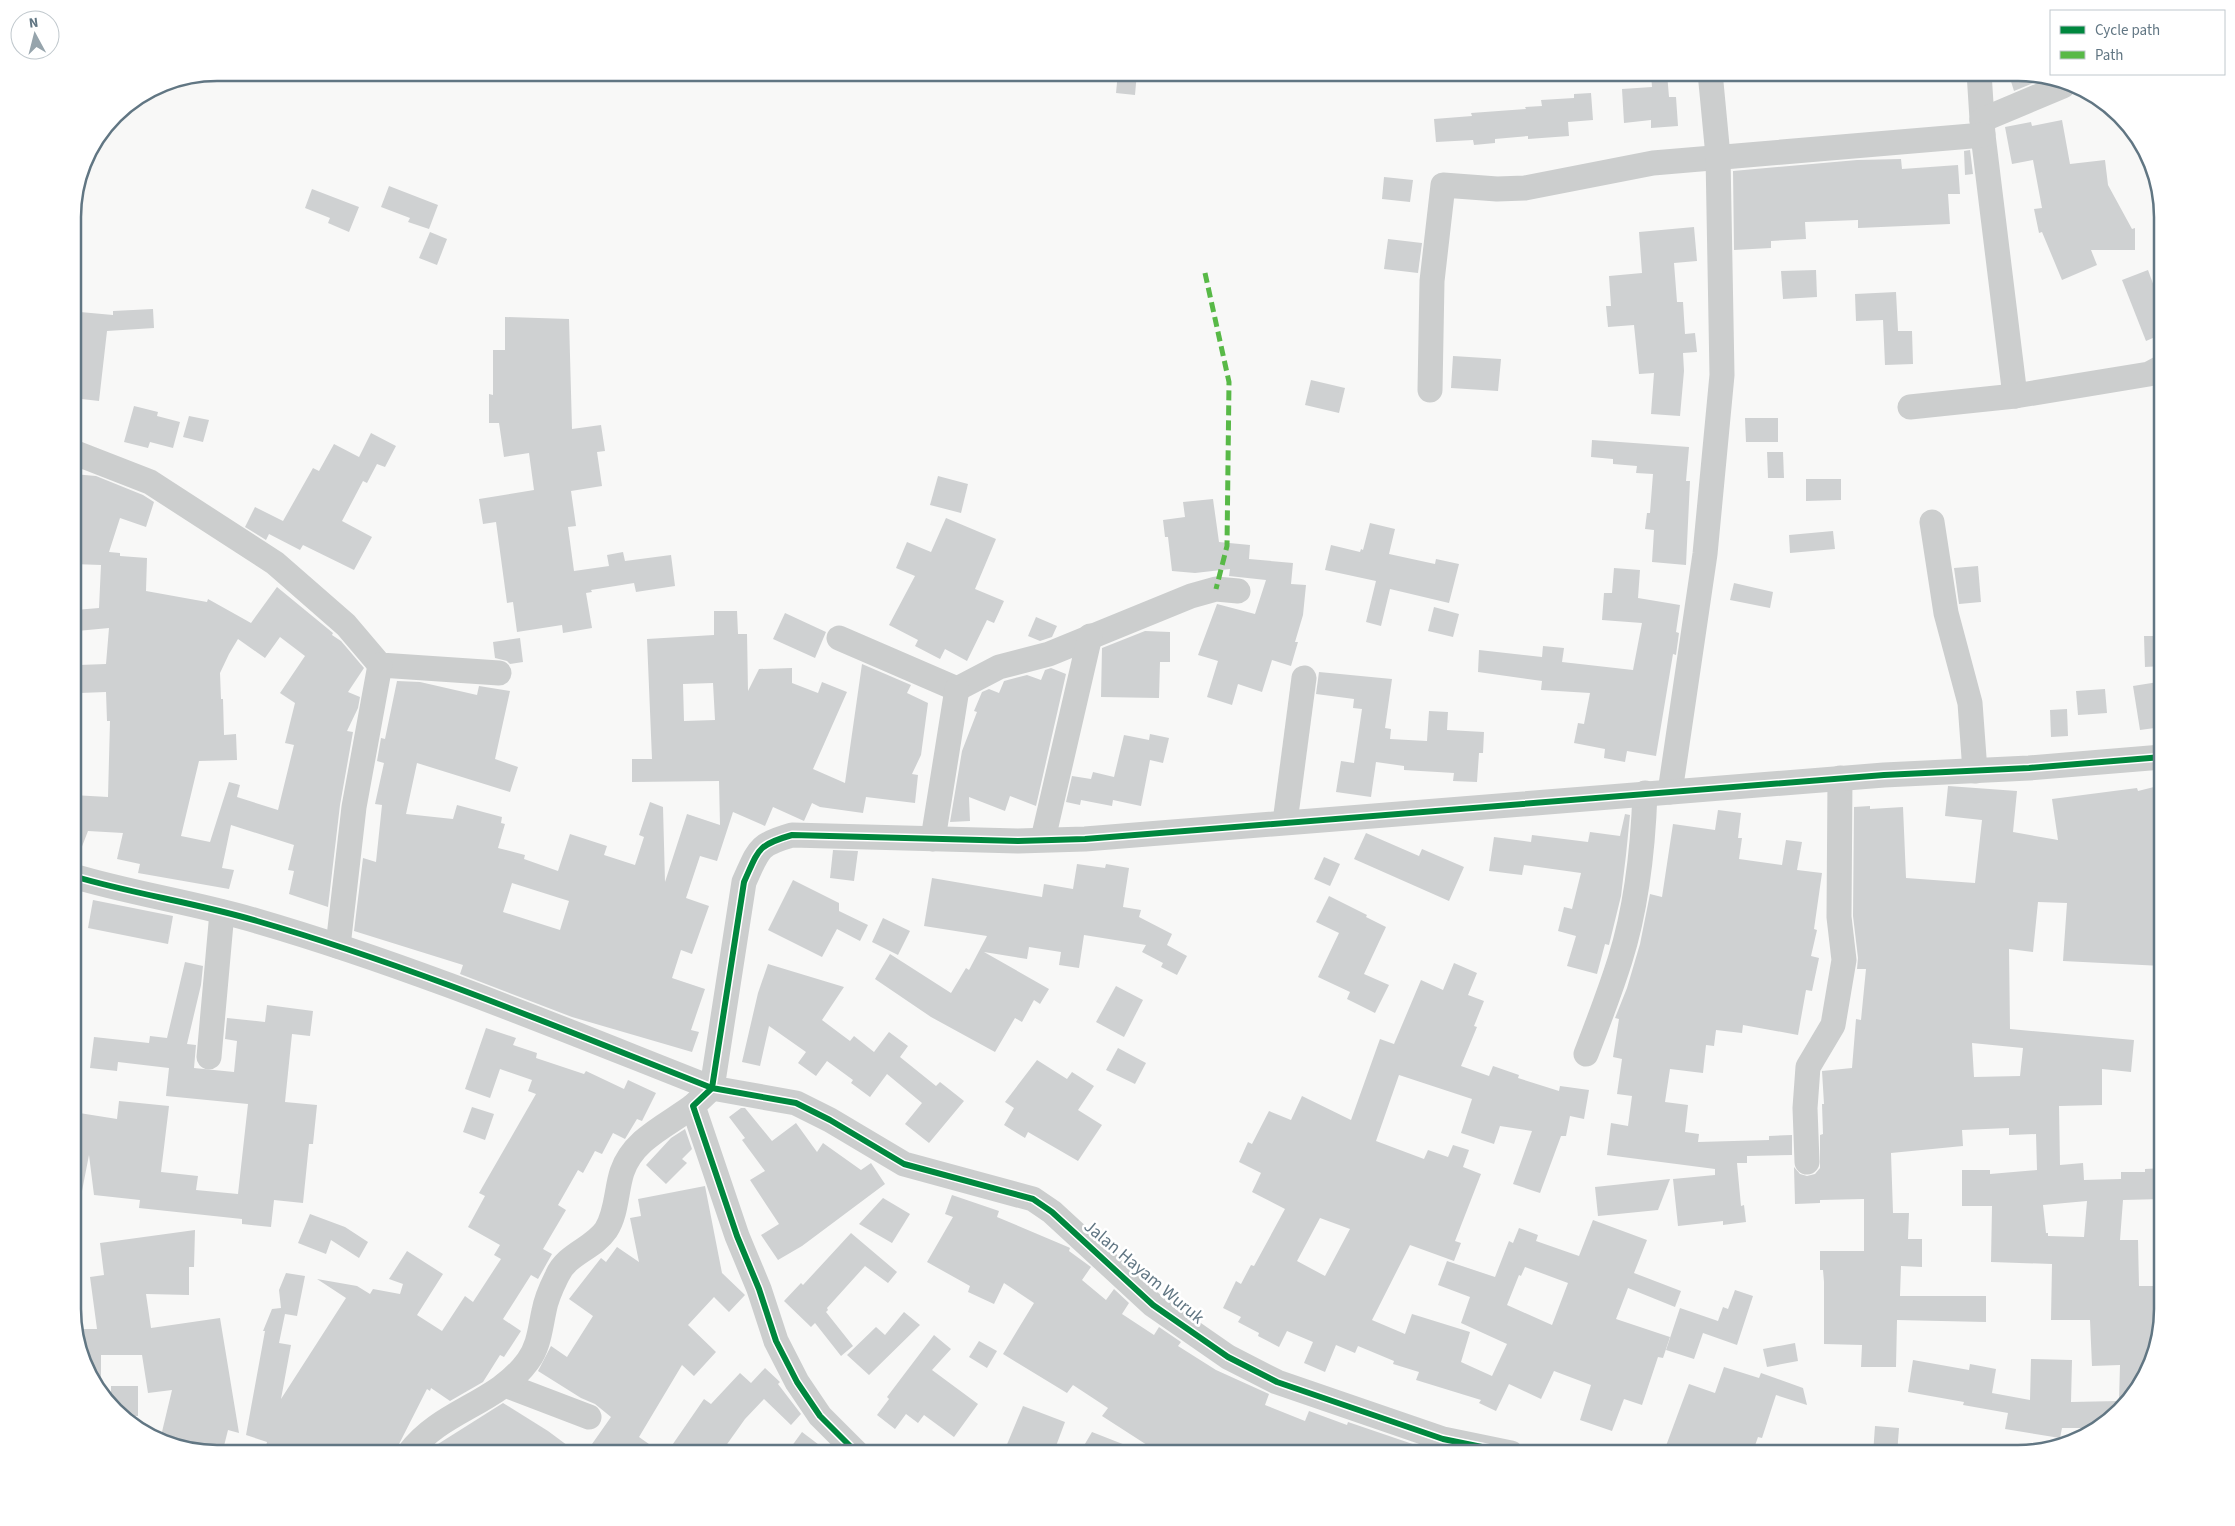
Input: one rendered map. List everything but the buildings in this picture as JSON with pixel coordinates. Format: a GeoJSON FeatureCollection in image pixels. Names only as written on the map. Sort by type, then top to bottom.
{"type":"FeatureCollection","features":[{"type":"Feature","properties":{"kind":"street"},"geometry":{"type":"LineString","coordinates":[[1670,792],[1705,554],[1722,375],[1718,156],[1711,81]]}},
{"type":"Feature","properties":{"kind":"street"},"geometry":{"type":"LineString","coordinates":[[1979,81],[1982,127],[2015,396]]}},
{"type":"Feature","properties":{"kind":"street"},"geometry":{"type":"LineString","coordinates":[[1430,390],[1432,281],[1442,185],[1497,189],[1525,188],[1653,163],[1982,127],[2060,88]]}},
{"type":"Feature","properties":{"kind":"street"},"geometry":{"type":"LineString","coordinates":[[1910,407],[2015,396],[2149,374],[2154,371]]}},
{"type":"Feature","properties":{"kind":"street"},"geometry":{"type":"LineString","coordinates":[[82,456],[150,482],[275,563],[346,625],[380,664],[499,673]]}},
{"type":"Feature","properties":{"kind":"street"},"geometry":{"type":"LineString","coordinates":[[1932,522],[1948,622],[1970,703],[1975,770]]}},
{"type":"Feature","properties":{"kind":"street"},"geometry":{"type":"LineString","coordinates":[[957,689],[999,667],[1049,654],[1191,596],[1216,589],[1238,591]]}},
{"type":"Feature","properties":{"kind":"street"},"geometry":{"type":"LineString","coordinates":[[1043,839],[1090,636]]}},
{"type":"Feature","properties":{"kind":"street"},"geometry":{"type":"LineString","coordinates":[[839,638],[957,689]]}},
{"type":"Feature","properties":{"kind":"street"},"geometry":{"type":"LineString","coordinates":[[338,946],[354,806],[380,664]]}},
{"type":"Feature","properties":{"kind":"street"},"geometry":{"type":"LineString","coordinates":[[1285,822],[1304,678]]}},
{"type":"Feature","properties":{"kind":"street"},"geometry":{"type":"LineString","coordinates":[[933,838],[957,689]]}},
{"type":"Feature","properties":{"kind":"street"},"geometry":{"type":"LineString","coordinates":[[415,1445],[449,1416],[505,1385],[528,1360],[541,1333],[544,1310],[560,1268],[596,1241],[608,1225],[623,1170],[632,1153],[647,1137],[693,1106],[712,1088],[744,882],[757,852],[769,841],[792,834],[1018,841],[1085,839],[1840,778],[2154,758]]}},
{"type":"Feature","properties":{"kind":"street"},"geometry":{"type":"LineString","coordinates":[[1807,1162],[1804,1108],[1808,1067],[1834,1025],[1844,960],[1839,917],[1840,778]]}},
{"type":"Feature","properties":{"kind":"street"},"geometry":{"type":"LineString","coordinates":[[1586,1054],[1621,959],[1633,904],[1643,832],[1646,793]]}},
{"type":"Feature","properties":{"kind":"street","name":"Jalan Hayam Wuruk"},"geometry":{"type":"LineString","coordinates":[[82,878],[256,920],[338,946],[512,1010],[712,1088],[796,1103],[830,1120],[904,1164],[1033,1199],[1052,1212],[1154,1305],[1228,1357],[1277,1382],[1444,1439],[1471,1445]]}},
{"type":"Feature","properties":{"kind":"street"},"geometry":{"type":"LineString","coordinates":[[209,1057],[222,912]]}},
{"type":"Feature","properties":{"kind":"street"},"geometry":{"type":"LineString","coordinates":[[693,1106],[737,1236],[776,1341],[797,1382],[820,1416],[848,1445]]}},
{"type":"Feature","properties":{"kind":"street"},"geometry":{"type":"LineString","coordinates":[[505,1385],[589,1417]]}},
{"type":"Feature","properties":{"kind":"marked path"},"geometry":{"type":"LineString","coordinates":[[1205,273],[1229,382],[1227,546],[1216,589]]}},
{"type":"Feature","properties":{"kind":"cycle path"},"geometry":{"type":"LineString","coordinates":[[1472,1445],[1443,1439],[1277,1382],[1228,1357],[1153,1305],[1052,1212],[1033,1199],[904,1164],[830,1120],[796,1103],[712,1088],[744,882],[761,850],[772,842],[792,835],[1018,841],[1085,839],[1884,775],[2029,768],[2154,758]]}},
{"type":"Feature","properties":{"kind":"cycle path"},"geometry":{"type":"LineString","coordinates":[[82,878],[234,915],[315,939],[486,999],[712,1088],[693,1106],[737,1236],[759,1289],[776,1341],[797,1382],[820,1416],[849,1445]]}}]}
